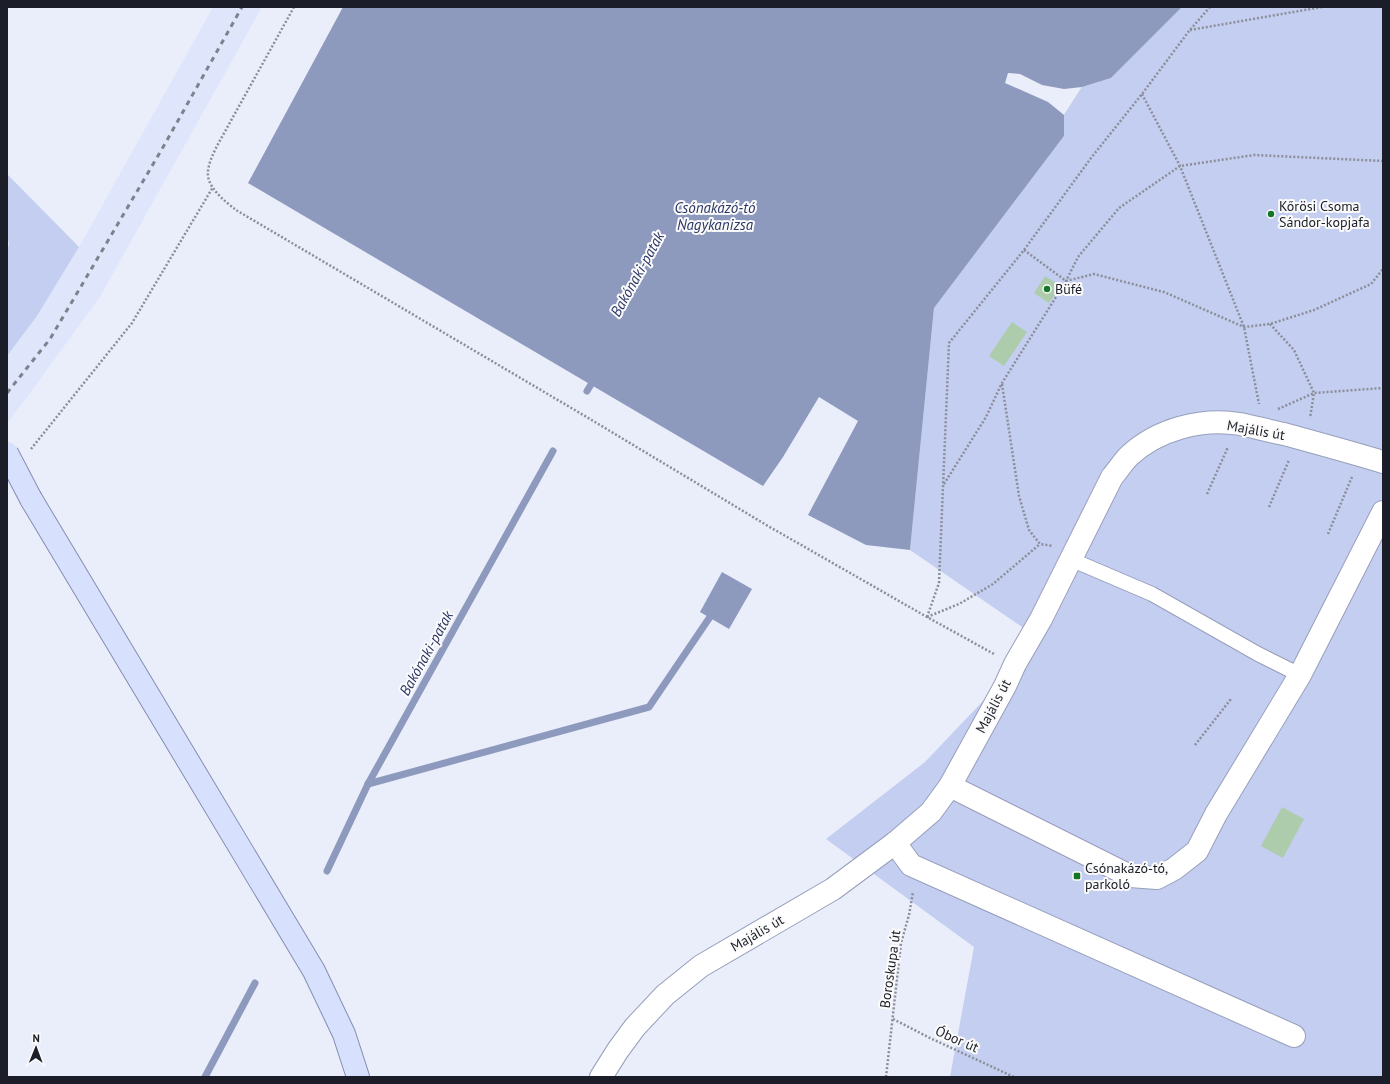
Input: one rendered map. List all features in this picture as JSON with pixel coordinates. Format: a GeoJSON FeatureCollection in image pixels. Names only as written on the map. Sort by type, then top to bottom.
{"type":"FeatureCollection","features":[{"type":"Feature","properties":{"kind":"main road"},"geometry":{"type":"LineString","coordinates":[[7,453],[31,499],[314,971],[344,1034],[358,1077]]}},
{"type":"Feature","properties":{"kind":"street","name":"Majális út"},"geometry":{"type":"LineString","coordinates":[[601,1077],[635,1027],[665,995],[701,966],[833,889],[895,843],[930,812],[950,786],[1005,686],[1015,664],[1041,619],[1112,477],[1128,457],[1140,447],[1168,432],[1198,424],[1263,423],[1302,439],[1383,462]]}},
{"type":"Feature","properties":{"kind":"street"},"geometry":{"type":"LineString","coordinates":[[950,786],[1130,876],[1157,878],[1174,869],[1198,851],[1216,814],[1300,675],[1383,512]]}},
{"type":"Feature","properties":{"kind":"street"},"geometry":{"type":"LineString","coordinates":[[895,843],[911,865],[1294,1036]]}},
{"type":"Feature","properties":{"kind":"lane"},"geometry":{"type":"LineString","coordinates":[[1070,559],[1152,594],[1258,654],[1300,675]]}},
{"type":"Feature","properties":{"kind":"path"},"geometry":{"type":"LineString","coordinates":[[294,7],[217,146],[210,163],[208,176],[213,187],[225,201],[243,214],[768,526],[927,617],[1015,664]]}},
{"type":"Feature","properties":{"kind":"path"},"geometry":{"type":"LineString","coordinates":[[927,617],[939,583],[949,344],[1024,250],[1091,158],[1142,94],[1189,30],[1210,7]]}},
{"type":"Feature","properties":{"kind":"path"},"geometry":{"type":"LineString","coordinates":[[1189,30],[1322,7]]}},
{"type":"Feature","properties":{"kind":"path"},"geometry":{"type":"LineString","coordinates":[[1142,94],[1180,166],[1244,327],[1263,423],[1314,393],[1383,388]]}},
{"type":"Feature","properties":{"kind":"path"},"geometry":{"type":"LineString","coordinates":[[944,485],[986,417],[1002,383],[1066,281],[1078,257],[1119,208],[1180,166],[1254,155],[1383,161]]}},
{"type":"Feature","properties":{"kind":"path"},"geometry":{"type":"LineString","coordinates":[[28,453],[132,323],[213,187]]}},
{"type":"Feature","properties":{"kind":"path"},"geometry":{"type":"LineString","coordinates":[[1024,250],[1066,281]]}},
{"type":"Feature","properties":{"kind":"path"},"geometry":{"type":"LineString","coordinates":[[1066,281],[1094,274],[1164,292],[1244,327],[1270,324],[1314,310],[1371,284],[1383,269]]}},
{"type":"Feature","properties":{"kind":"path"},"geometry":{"type":"LineString","coordinates":[[1269,507],[1302,439],[1314,393],[1294,350],[1270,324]]}},
{"type":"Feature","properties":{"kind":"path"},"geometry":{"type":"LineString","coordinates":[[927,617],[959,604],[993,584],[1040,544],[1029,530],[1019,496],[1002,383]]}},
{"type":"Feature","properties":{"kind":"path"},"geometry":{"type":"LineString","coordinates":[[1207,494],[1239,424]]}},
{"type":"Feature","properties":{"kind":"path"},"geometry":{"type":"LineString","coordinates":[[1328,534],[1362,456]]}},
{"type":"Feature","properties":{"kind":"path"},"geometry":{"type":"LineString","coordinates":[[1195,745],[1231,699]]}},
{"type":"Feature","properties":{"kind":"path","name":"Boroskupa út"},"geometry":{"type":"LineString","coordinates":[[886,1077],[901,943],[909,915],[914,886],[911,865]]}},
{"type":"Feature","properties":{"kind":"path","name":"Óbor út"},"geometry":{"type":"LineString","coordinates":[[893,1019],[1014,1077]]}},
{"type":"Feature","properties":{"kind":"shaded area"},"geometry":{"type":"Polygon","coordinates":[[[213,7],[262,7],[101,295],[7,423],[7,356],[37,316],[79,247],[213,7]]]}},
{"type":"Feature","properties":{"kind":"shaded area"},"geometry":{"type":"Polygon","coordinates":[[[1182,7],[1383,7],[1383,1077],[950,1077],[974,947],[826,839],[925,762],[1041,640],[910,550],[934,308],[1064,136],[1064,115],[1082,87],[1111,78],[1182,7]]]}},
{"type":"Feature","properties":{"kind":"shaded area"},"geometry":{"type":"Polygon","coordinates":[[[7,174],[79,247],[37,316],[7,356],[7,248],[9,245],[7,233],[7,174]]]}},
{"type":"Feature","properties":{"kind":"water","name":"Csónakázó-tó Nagykanizsa"},"geometry":{"type":"Polygon","coordinates":[[[343,7],[1182,7],[1111,78],[1082,87],[1064,115],[1064,136],[934,308],[910,550],[866,545],[808,515],[858,421],[819,397],[783,457],[763,486],[248,183],[343,7]]]}},
{"type":"Feature","properties":{"kind":"water"},"geometry":{"type":"Polygon","coordinates":[[[722,572],[752,589],[729,629],[700,612],[722,572]]]}},
{"type":"Feature","properties":{"kind":"pier"},"geometry":{"type":"Polygon","coordinates":[[[1008,73],[1020,74],[1042,85],[1064,89],[1082,87],[1064,115],[1048,102],[1005,83],[1008,73]]]}},
{"type":"Feature","properties":{"kind":"building","name":"Büfé"},"geometry":{"type":"Polygon","coordinates":[[[1045,276],[1061,286],[1049,303],[1034,293],[1045,276]]]}},
{"type":"Feature","properties":{"kind":"building"},"geometry":{"type":"Polygon","coordinates":[[[1012,322],[1027,332],[1004,366],[989,356],[1012,322]]]}},
{"type":"Feature","properties":{"kind":"building"},"geometry":{"type":"Polygon","coordinates":[[[1282,807],[1304,819],[1283,858],[1261,846],[1282,807]]]}},
{"type":"Feature","properties":{"kind":"waterway","name":"Bakónaki-patak"},"geometry":{"type":"LineString","coordinates":[[587,391],[595,378]]}},
{"type":"Feature","properties":{"kind":"waterway","name":"Bakónaki-patak"},"geometry":{"type":"LineString","coordinates":[[327,871],[368,784],[553,451]]}},
{"type":"Feature","properties":{"kind":"waterway"},"geometry":{"type":"LineString","coordinates":[[368,784],[649,707],[714,611]]}},
{"type":"Feature","properties":{"kind":"waterway","name":"Bakónaki-patak"},"geometry":{"type":"LineString","coordinates":[[205,1077],[255,983]]}},
{"type":"Feature","properties":{"kind":"railway"},"geometry":{"type":"LineString","coordinates":[[7,393],[50,339],[162,149],[242,7]]}},
{"type":"Feature","properties":{"kind":"place","name":"Kőrösi Csoma Sándor-kopjafa"},"geometry":{"type":"Point","coordinates":[1271,214]}},
{"type":"Feature","properties":{"kind":"place","name":"Büfé"},"geometry":{"type":"Point","coordinates":[1047,289]}},
{"type":"Feature","properties":{"kind":"place","name":"Csónakázó-tó, parkoló"},"geometry":{"type":"Point","coordinates":[1077,876]}}]}
